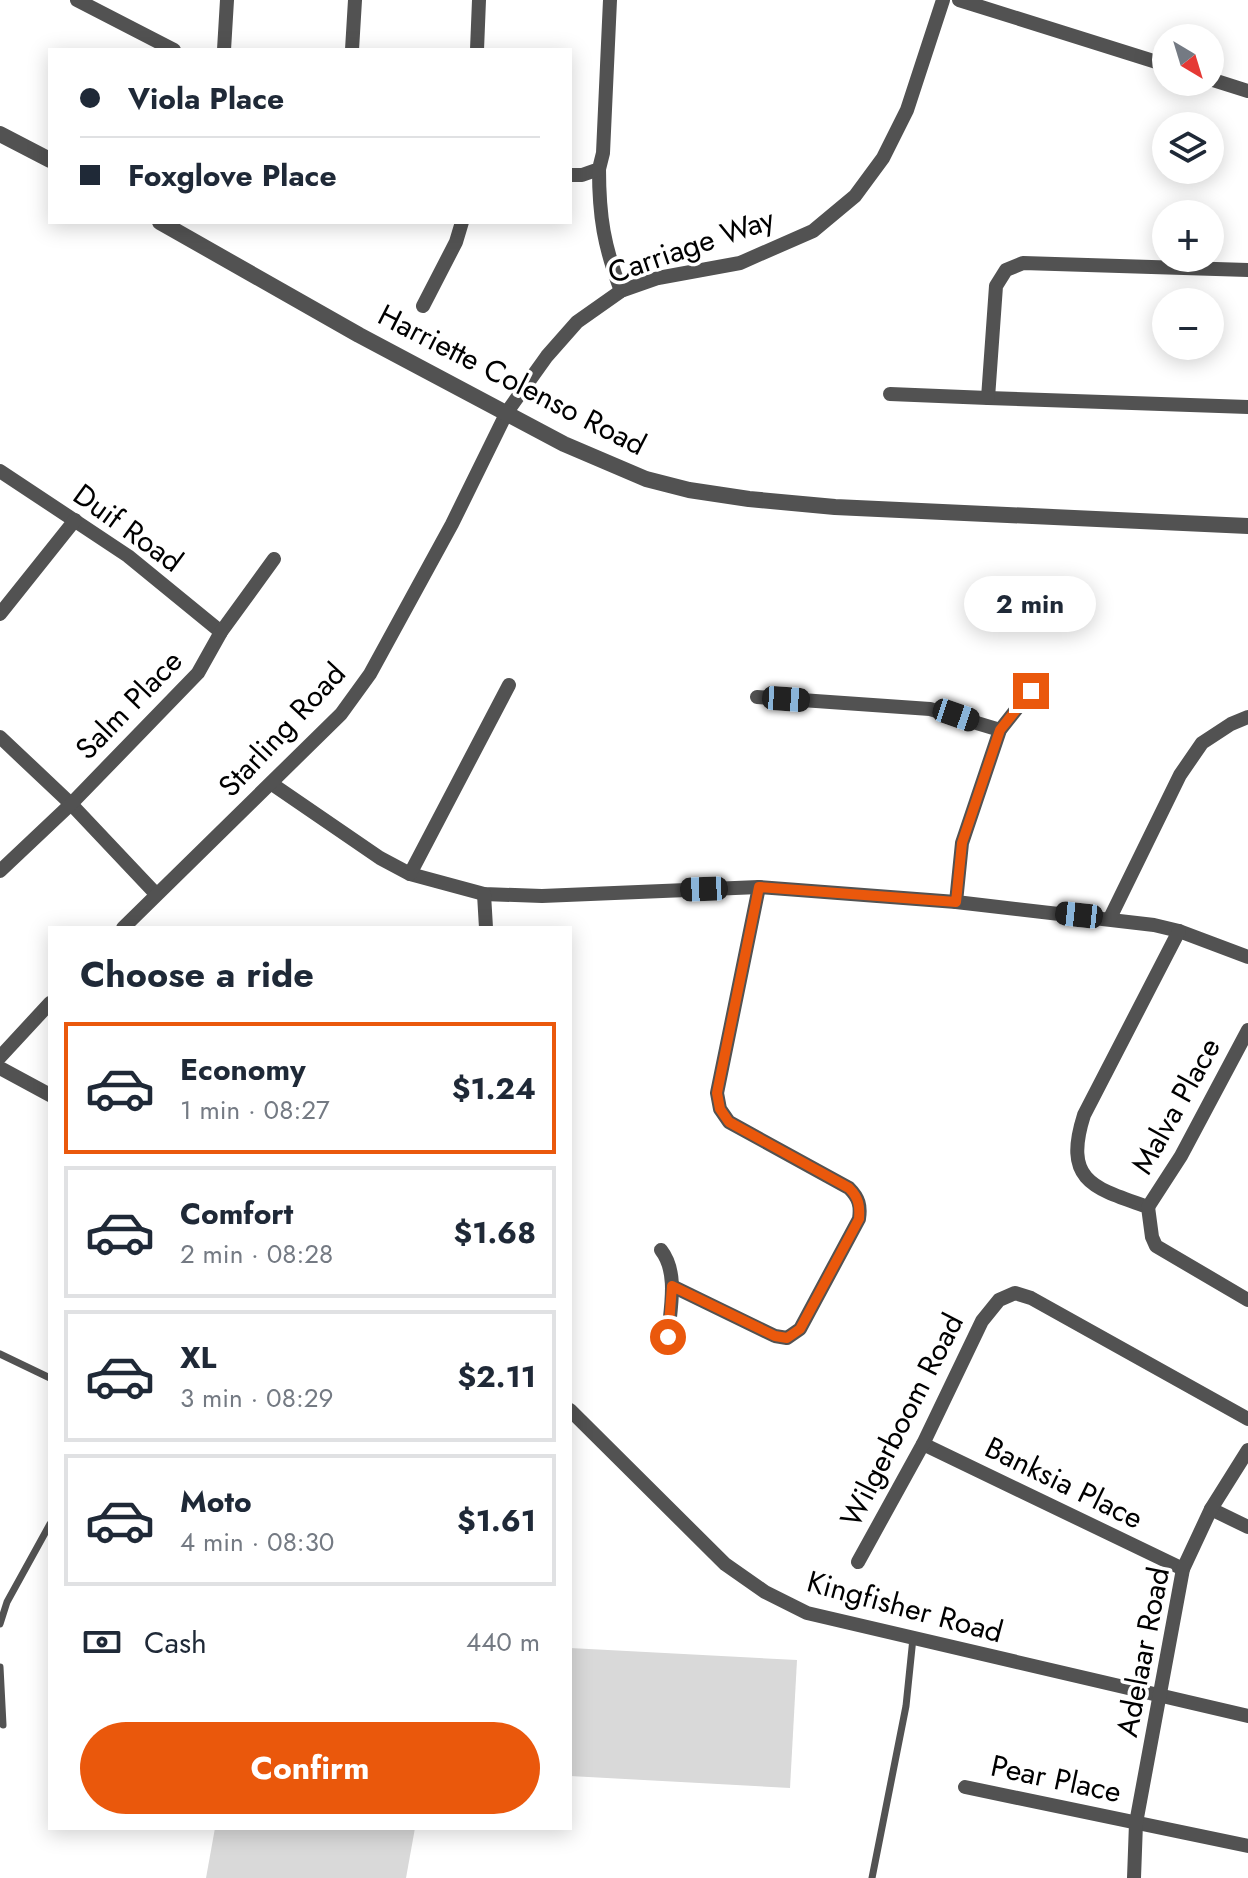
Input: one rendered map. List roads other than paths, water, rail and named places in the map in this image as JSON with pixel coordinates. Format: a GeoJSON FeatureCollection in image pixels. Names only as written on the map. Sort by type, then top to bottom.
{"type":"FeatureCollection","features":[{"type":"Feature","properties":{"kind":"street"},"geometry":{"type":"LineString","coordinates":[[77,0],[170,48]]}},
{"type":"Feature","properties":{"kind":"street"},"geometry":{"type":"LineString","coordinates":[[224,48],[227,0]]}},
{"type":"Feature","properties":{"kind":"street"},"geometry":{"type":"LineString","coordinates":[[352,48],[355,0]]}},
{"type":"Feature","properties":{"kind":"street"},"geometry":{"type":"LineString","coordinates":[[477,48],[479,0]]}},
{"type":"Feature","properties":{"kind":"street"},"geometry":{"type":"LineString","coordinates":[[610,0],[599,214],[607,255],[621,291]]}},
{"type":"Feature","properties":{"kind":"street","name":"Carriage Way"},"geometry":{"type":"LineString","coordinates":[[507,412],[547,356],[577,322],[621,291],[658,278],[740,263],[813,231],[855,196],[883,158],[907,110],[943,0]]}},
{"type":"Feature","properties":{"kind":"street"},"geometry":{"type":"LineString","coordinates":[[959,0],[1152,61]]}},
{"type":"Feature","properties":{"kind":"street"},"geometry":{"type":"LineString","coordinates":[[1224,83],[1248,91]]}},
{"type":"Feature","properties":{"kind":"street"},"geometry":{"type":"LineString","coordinates":[[0,134],[48,159]]}},
{"type":"Feature","properties":{"kind":"street"},"geometry":{"type":"LineString","coordinates":[[572,175],[599,169]]}},
{"type":"Feature","properties":{"kind":"street","name":"Harriette Colenso Road"},"geometry":{"type":"LineString","coordinates":[[164,224],[359,335],[578,450],[646,479],[689,490],[835,507],[1248,526]]}},
{"type":"Feature","properties":{"kind":"street"},"geometry":{"type":"LineString","coordinates":[[423,306],[456,242],[461,224]]}},
{"type":"Feature","properties":{"kind":"street"},"geometry":{"type":"LineString","coordinates":[[988,398],[996,286],[1006,270],[1023,263],[1248,270]]}},
{"type":"Feature","properties":{"kind":"street"},"geometry":{"type":"LineString","coordinates":[[890,394],[1248,407]]}},
{"type":"Feature","properties":{"kind":"street","name":"Starling Road"},"geometry":{"type":"LineString","coordinates":[[125,926],[341,714],[370,674],[452,524],[507,412]]}},
{"type":"Feature","properties":{"kind":"street","name":"Duif Road"},"geometry":{"type":"LineString","coordinates":[[0,471],[128,556],[221,632]]}},
{"type":"Feature","properties":{"kind":"street"},"geometry":{"type":"LineString","coordinates":[[0,614],[75,520]]}},
{"type":"Feature","properties":{"kind":"street","name":"Salm Place"},"geometry":{"type":"LineString","coordinates":[[0,871],[71,804],[198,673],[221,632],[274,559]]}},
{"type":"Feature","properties":{"kind":"street"},"geometry":{"type":"LineString","coordinates":[[410,874],[509,685]]}},
{"type":"Feature","properties":{"kind":"street"},"geometry":{"type":"LineString","coordinates":[[956,902],[962,843],[1000,730],[1031,691]]}},
{"type":"Feature","properties":{"kind":"street"},"geometry":{"type":"LineString","coordinates":[[757,697],[930,709],[1000,730]]}},
{"type":"Feature","properties":{"kind":"street"},"geometry":{"type":"LineString","coordinates":[[1110,918],[1180,775],[1202,743],[1248,717]]}},
{"type":"Feature","properties":{"kind":"street"},"geometry":{"type":"LineString","coordinates":[[0,737],[71,804],[156,894]]}},
{"type":"Feature","properties":{"kind":"street"},"geometry":{"type":"LineString","coordinates":[[272,784],[380,858],[410,874],[484,894],[542,896],[759,887],[956,902],[1110,918],[1179,931],[1248,957]]}},
{"type":"Feature","properties":{"kind":"street"},"geometry":{"type":"LineString","coordinates":[[672,1286],[775,1336],[793,1336],[800,1329],[859,1219],[857,1196],[849,1188],[729,1122],[720,1109],[717,1093],[759,887]]}},
{"type":"Feature","properties":{"kind":"street"},"geometry":{"type":"LineString","coordinates":[[484,894],[486,926]]}},
{"type":"Feature","properties":{"kind":"street"},"geometry":{"type":"LineString","coordinates":[[1179,931],[1084,1115],[1075,1148],[1078,1163],[1089,1182],[1148,1207],[1156,1246],[1248,1300]]}},
{"type":"Feature","properties":{"kind":"street"},"geometry":{"type":"LineString","coordinates":[[0,1057],[48,1005]]}},
{"type":"Feature","properties":{"kind":"street","name":"Malva Place"},"geometry":{"type":"LineString","coordinates":[[1148,1207],[1181,1156],[1248,1030]]}},
{"type":"Feature","properties":{"kind":"street"},"geometry":{"type":"LineString","coordinates":[[0,1068],[48,1094]]}},
{"type":"Feature","properties":{"kind":"street"},"geometry":{"type":"LineString","coordinates":[[661,1250],[669,1262],[672,1286],[668,1337]]}},
{"type":"Feature","properties":{"kind":"street","name":"Wilgerboom Road"},"geometry":{"type":"LineString","coordinates":[[858,1562],[923,1444],[982,1321],[999,1300],[1015,1293],[1031,1298],[1248,1419]]}},
{"type":"Feature","properties":{"kind":"street","name":"Kingfisher Road"},"geometry":{"type":"LineString","coordinates":[[572,1412],[725,1564],[765,1592],[807,1613],[1248,1716]]}},
{"type":"Feature","properties":{"kind":"street","name":"Banksia Place"},"geometry":{"type":"LineString","coordinates":[[923,1444],[1183,1569]]}},
{"type":"Feature","properties":{"kind":"street","name":"Adelaar Road"},"geometry":{"type":"LineString","coordinates":[[1134,1878],[1136,1823],[1183,1569],[1211,1509],[1248,1450]]}},
{"type":"Feature","properties":{"kind":"street"},"geometry":{"type":"LineString","coordinates":[[1211,1509],[1248,1527]]}},
{"type":"Feature","properties":{"kind":"street","name":"Pear Place"},"geometry":{"type":"LineString","coordinates":[[965,1787],[1248,1846]]}},
{"type":"Feature","properties":{"kind":"lane"},"geometry":{"type":"LineString","coordinates":[[0,1354],[48,1377]]}},
{"type":"Feature","properties":{"kind":"lane"},"geometry":{"type":"LineString","coordinates":[[0,1624],[7,1602],[48,1528]]}},
{"type":"Feature","properties":{"kind":"lane"},"geometry":{"type":"LineString","coordinates":[[872,1878],[906,1706],[913,1638]]}},
{"type":"Feature","properties":{"kind":"lane"},"geometry":{"type":"LineString","coordinates":[[0,1667],[3,1725]]}}]}
